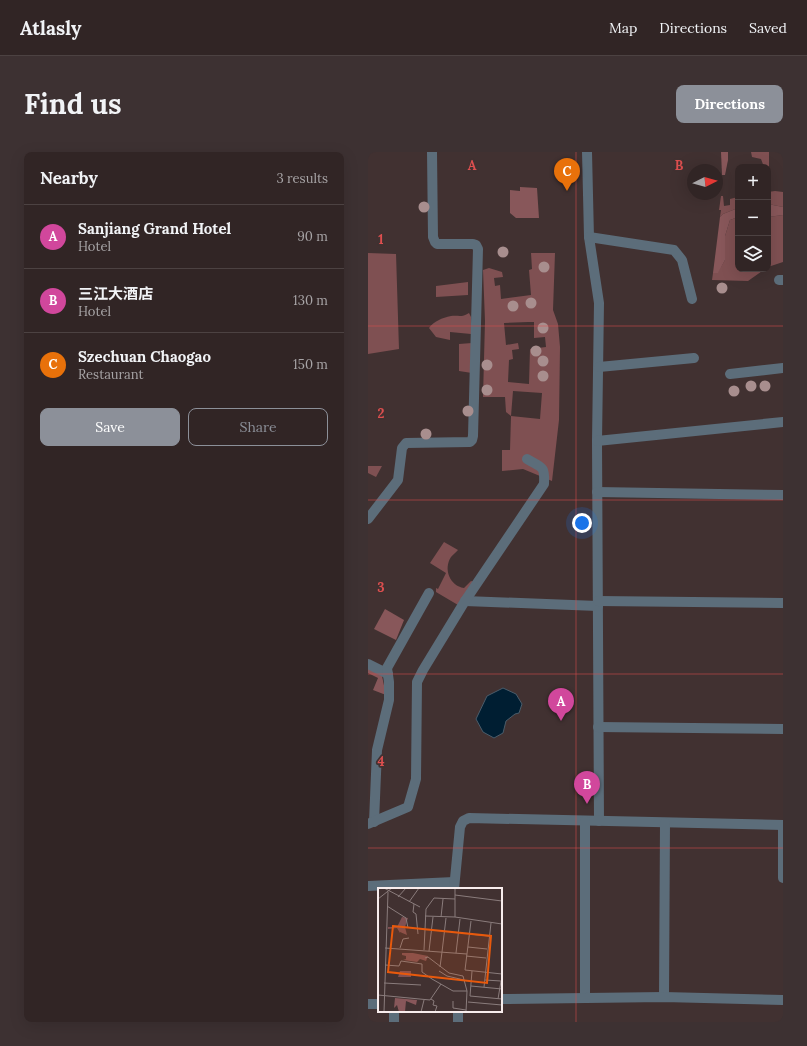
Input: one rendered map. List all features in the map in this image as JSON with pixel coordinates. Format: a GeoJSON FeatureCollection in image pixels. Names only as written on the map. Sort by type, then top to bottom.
{"type":"FeatureCollection","features":[{"type":"Feature","properties":{"kind":"street"},"geometry":{"type":"LineString","coordinates":[[368,520],[398,480],[402,448],[406,443],[470,442],[473,436],[478,249],[476,245],[473,244],[437,244],[434,242],[432,152]]}},
{"type":"Feature","properties":{"kind":"street"},"geometry":{"type":"LineString","coordinates":[[587,152],[589,236],[599,303],[597,442],[599,821]]}},
{"type":"Feature","properties":{"kind":"street"},"geometry":{"type":"LineString","coordinates":[[589,236],[674,250],[682,260],[692,299]]}},
{"type":"Feature","properties":{"kind":"street"},"geometry":{"type":"LineString","coordinates":[[599,367],[694,358]]}},
{"type":"Feature","properties":{"kind":"street"},"geometry":{"type":"LineString","coordinates":[[730,374],[783,368]]}},
{"type":"Feature","properties":{"kind":"street"},"geometry":{"type":"LineString","coordinates":[[597,442],[783,422]]}},
{"type":"Feature","properties":{"kind":"street"},"geometry":{"type":"LineString","coordinates":[[429,593],[387,668],[389,682],[388,707],[377,750],[371,823],[408,807],[416,779],[417,682],[465,601],[544,484],[545,472],[543,468],[527,459]]}},
{"type":"Feature","properties":{"kind":"street"},"geometry":{"type":"LineString","coordinates":[[597,492],[783,495]]}},
{"type":"Feature","properties":{"kind":"street"},"geometry":{"type":"LineString","coordinates":[[465,601],[783,604]]}},
{"type":"Feature","properties":{"kind":"street"},"geometry":{"type":"LineString","coordinates":[[368,664],[388,674]]}},
{"type":"Feature","properties":{"kind":"street"},"geometry":{"type":"LineString","coordinates":[[598,727],[783,729]]}},
{"type":"Feature","properties":{"kind":"street"},"geometry":{"type":"LineString","coordinates":[[368,886],[454,886],[460,827],[463,820],[469,818],[783,825],[783,878]]}},
{"type":"Feature","properties":{"kind":"street"},"geometry":{"type":"LineString","coordinates":[[585,821],[585,998]]}},
{"type":"Feature","properties":{"kind":"street"},"geometry":{"type":"LineString","coordinates":[[664,997],[665,823]]}},
{"type":"Feature","properties":{"kind":"street"},"geometry":{"type":"LineString","coordinates":[[502,999],[664,997],[783,1000]]}},
{"type":"Feature","properties":{"kind":"shaded area"},"geometry":{"type":"Polygon","coordinates":[[[721,152],[728,152],[725,175],[723,175],[723,164],[722,164],[721,152]]]}},
{"type":"Feature","properties":{"kind":"shaded area"},"geometry":{"type":"Polygon","coordinates":[[[751,152],[769,152],[769,164],[763,164],[761,159],[752,157],[751,152]]]}},
{"type":"Feature","properties":{"kind":"shaded area"},"geometry":{"type":"Polygon","coordinates":[[[520,187],[537,188],[539,218],[516,218],[510,213],[510,190],[520,191],[520,187]]]}},
{"type":"Feature","properties":{"kind":"shaded area"},"geometry":{"type":"Polygon","coordinates":[[[771,192],[783,192],[783,207],[771,205],[771,192]]]}},
{"type":"Feature","properties":{"kind":"shaded area"},"geometry":{"type":"Polygon","coordinates":[[[723,196],[724,206],[730,205],[730,199],[735,198],[735,209],[723,214],[720,217],[721,210],[719,210],[720,200],[723,200],[723,196]]]}},
{"type":"Feature","properties":{"kind":"shaded area"},"geometry":{"type":"Polygon","coordinates":[[[771,205],[783,207],[783,215],[771,217],[771,205]]]}},
{"type":"Feature","properties":{"kind":"shaded area"},"geometry":{"type":"Polygon","coordinates":[[[735,209],[735,218],[730,220],[725,236],[725,260],[718,273],[713,273],[720,217],[723,214],[735,209]]]}},
{"type":"Feature","properties":{"kind":"shaded area"},"geometry":{"type":"Polygon","coordinates":[[[783,215],[783,262],[771,266],[771,236],[771,217],[783,215]]]}},
{"type":"Feature","properties":{"kind":"shaded area"},"geometry":{"type":"Polygon","coordinates":[[[735,218],[735,272],[761,272],[748,281],[712,280],[713,273],[718,272],[725,260],[725,236],[730,220],[735,218]]]}},
{"type":"Feature","properties":{"kind":"shaded area"},"geometry":{"type":"Polygon","coordinates":[[[368,253],[396,254],[399,349],[368,354],[368,253]]]}},
{"type":"Feature","properties":{"kind":"shaded area"},"geometry":{"type":"Polygon","coordinates":[[[531,253],[555,253],[553,310],[558,324],[560,347],[559,420],[552,481],[523,469],[502,471],[502,450],[510,450],[511,416],[506,412],[505,397],[483,397],[485,321],[483,270],[489,268],[502,272],[503,277],[494,278],[495,286],[500,285],[501,299],[531,295],[529,270],[532,269],[531,253]],[[534,322],[504,323],[506,345],[518,343],[519,349],[512,350],[513,359],[509,360],[508,382],[529,384],[530,349],[546,347],[545,337],[534,338],[534,322]],[[513,391],[511,416],[540,419],[542,393],[513,391]]]}},
{"type":"Feature","properties":{"kind":"shaded area"},"geometry":{"type":"Polygon","coordinates":[[[468,282],[468,295],[436,297],[436,286],[468,282]]]}},
{"type":"Feature","properties":{"kind":"shaded area"},"geometry":{"type":"Polygon","coordinates":[[[469,313],[471,317],[471,334],[450,332],[450,340],[436,337],[429,328],[433,323],[441,319],[451,316],[462,316],[469,313]]]}},
{"type":"Feature","properties":{"kind":"shaded area"},"geometry":{"type":"Polygon","coordinates":[[[472,343],[472,373],[459,371],[459,344],[472,343]]]}},
{"type":"Feature","properties":{"kind":"shaded area"},"geometry":{"type":"Polygon","coordinates":[[[368,466],[382,466],[376,477],[368,473],[368,466]]]}},
{"type":"Feature","properties":{"kind":"shaded area"},"geometry":{"type":"Polygon","coordinates":[[[444,542],[458,550],[451,557],[448,567],[449,576],[455,584],[464,588],[471,581],[475,582],[458,605],[436,592],[436,588],[438,589],[446,573],[430,563],[444,542]]]}},
{"type":"Feature","properties":{"kind":"shaded area"},"geometry":{"type":"Polygon","coordinates":[[[385,609],[404,620],[396,640],[374,629],[385,609]]]}},
{"type":"Feature","properties":{"kind":"shaded area"},"geometry":{"type":"Polygon","coordinates":[[[368,667],[382,676],[386,695],[373,690],[378,678],[368,673],[368,667]]]}},
{"type":"Feature","properties":{"kind":"water"},"geometry":{"type":"Polygon","coordinates":[[[503,688],[516,694],[522,704],[519,713],[515,714],[506,721],[503,733],[494,738],[483,732],[476,719],[487,696],[503,688]]]}},
{"type":"Feature","properties":{"kind":"place","name":"Szechuan Chaogao"},"geometry":{"type":"Point","coordinates":[567,191]}},
{"type":"Feature","properties":{"kind":"place","name":"Sanjiang Grand Hotel"},"geometry":{"type":"Point","coordinates":[561,721]}},
{"type":"Feature","properties":{"kind":"place","name":"三江大酒店"},"geometry":{"type":"Point","coordinates":[587,804]}}]}
